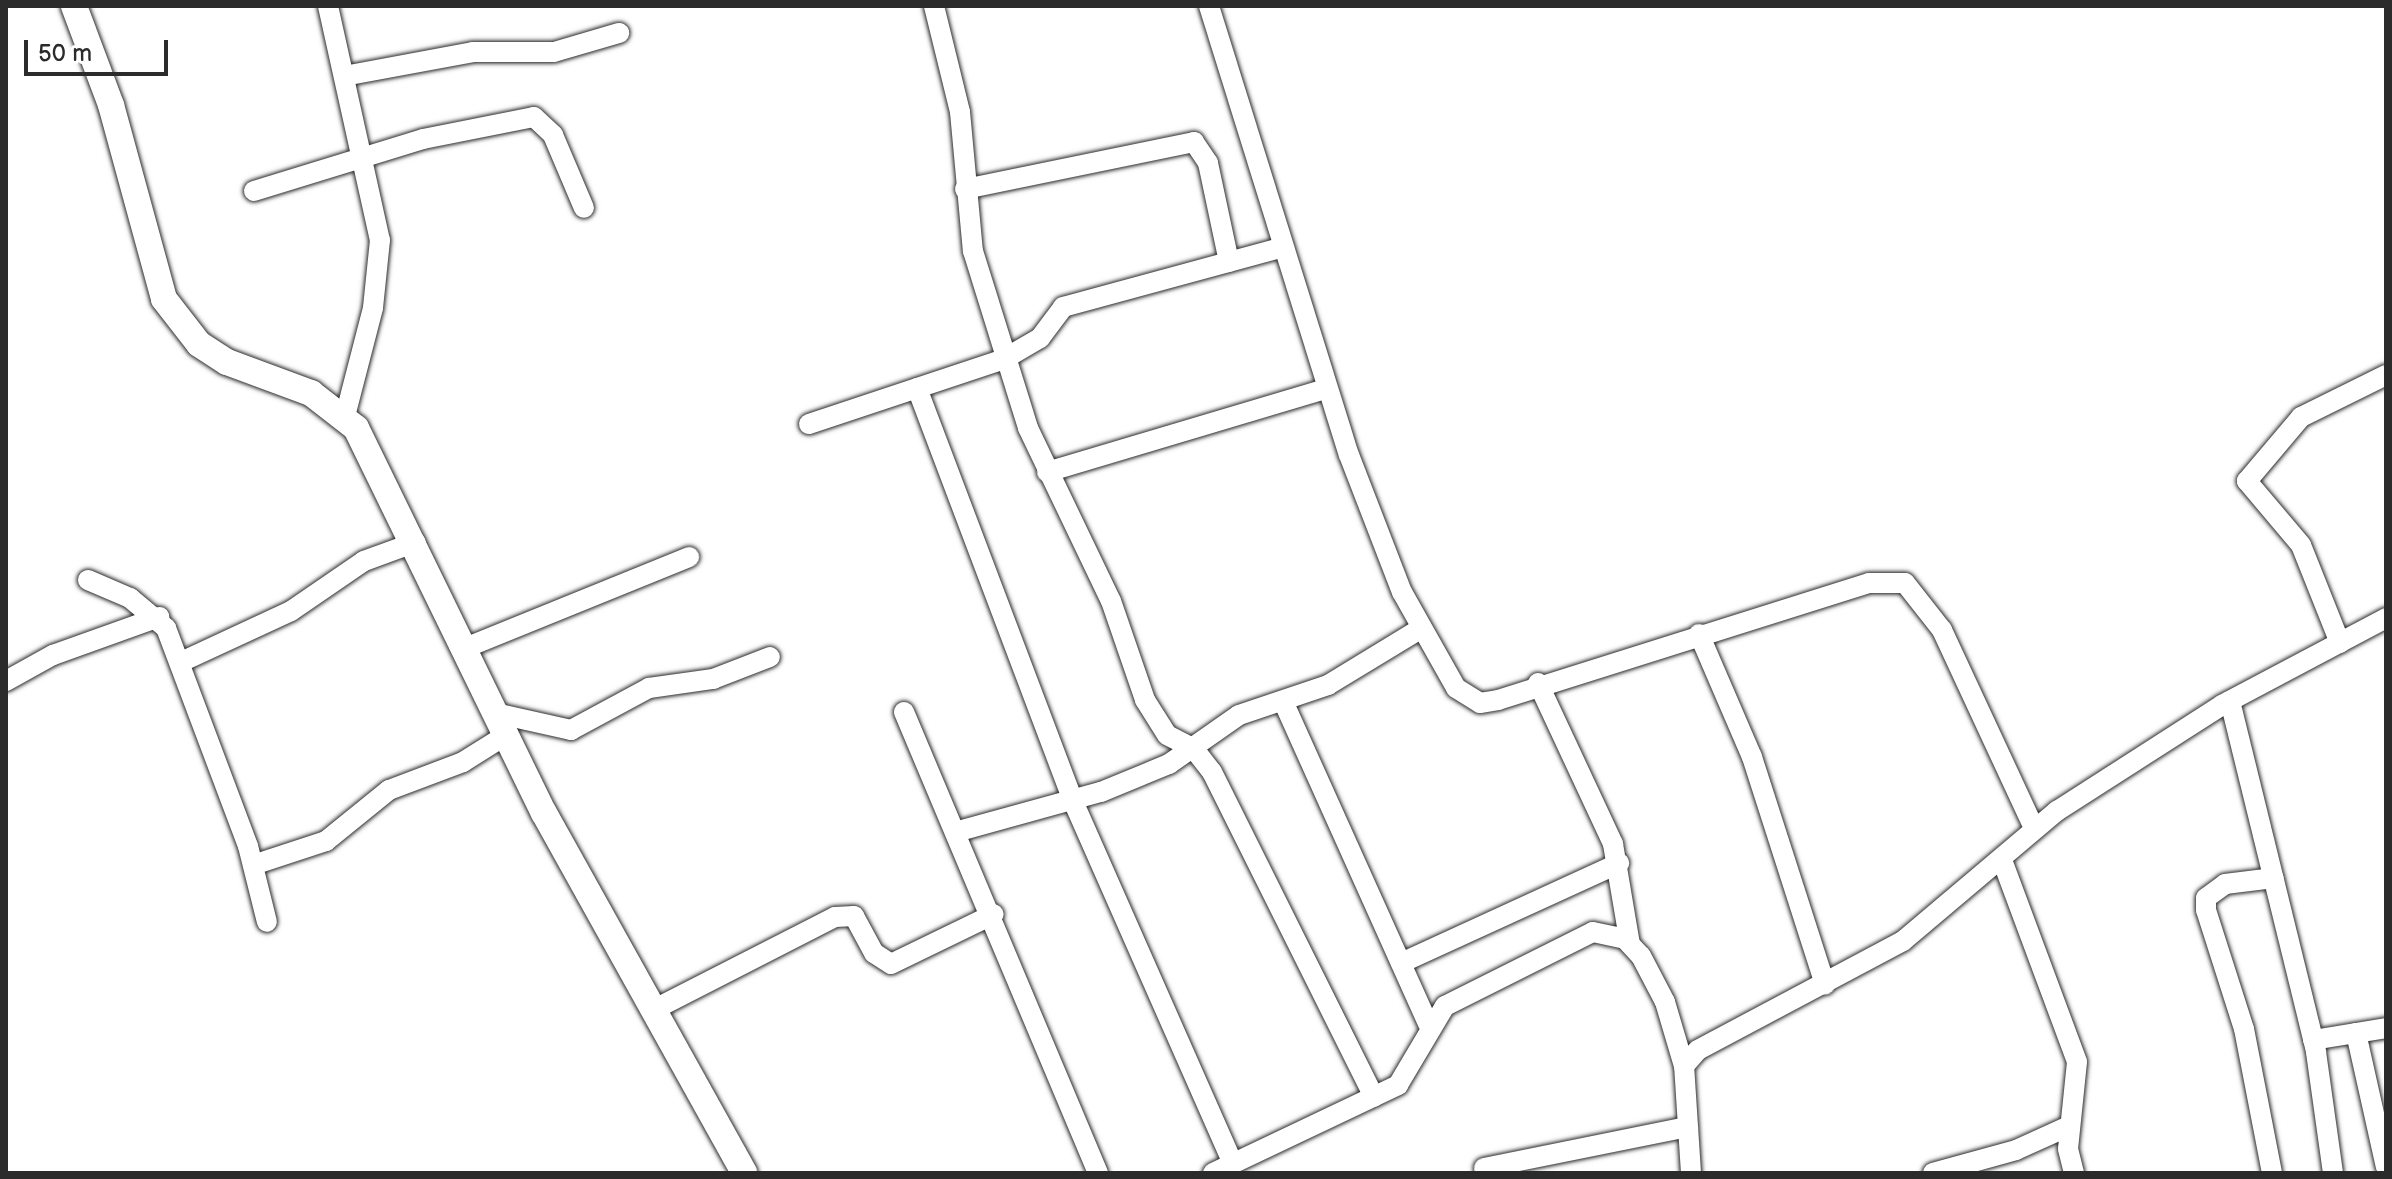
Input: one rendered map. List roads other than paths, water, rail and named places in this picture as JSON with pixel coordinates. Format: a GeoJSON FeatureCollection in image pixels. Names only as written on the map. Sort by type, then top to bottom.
{"type":"FeatureCollection","features":[{"type":"Feature","properties":{"kind":"main road"},"geometry":{"type":"LineString","coordinates":[[74,6],[111,105],[150,259],[180,325],[227,362],[311,393],[345,416],[416,542],[501,724],[653,1010],[744,1173]]}},
{"type":"Feature","properties":{"kind":"street"},"geometry":{"type":"LineString","coordinates":[[328,6],[365,156],[379,263],[345,416]]}},
{"type":"Feature","properties":{"kind":"street"},"geometry":{"type":"LineString","coordinates":[[934,6],[957,91],[973,251],[1004,359],[1047,472],[1111,601],[1145,700],[1167,735],[1194,749],[1212,772],[1374,1097]]}},
{"type":"Feature","properties":{"kind":"street"},"geometry":{"type":"LineString","coordinates":[[1209,6],[1280,248],[1326,389],[1420,629],[1468,699],[1498,700],[1538,683],[1869,583],[1905,583],[1932,611],[2034,828]]}},
{"type":"Feature","properties":{"kind":"street"},"geometry":{"type":"LineString","coordinates":[[344,76],[473,52],[554,52],[619,33]]}},
{"type":"Feature","properties":{"kind":"street"},"geometry":{"type":"LineString","coordinates":[[254,191],[365,156],[534,117],[553,135],[584,208]]}},
{"type":"Feature","properties":{"kind":"street"},"geometry":{"type":"LineString","coordinates":[[965,189],[1194,142],[1208,163],[1229,262]]}},
{"type":"Feature","properties":{"kind":"street"},"geometry":{"type":"LineString","coordinates":[[809,424],[1004,359],[1040,338],[1063,307],[1280,248]]}},
{"type":"Feature","properties":{"kind":"street"},"geometry":{"type":"LineString","coordinates":[[2340,643],[2301,545],[2247,481],[2312,408],[2386,375]]}},
{"type":"Feature","properties":{"kind":"street"},"geometry":{"type":"LineString","coordinates":[[917,388],[1073,801],[1233,1163]]}},
{"type":"Feature","properties":{"kind":"street"},"geometry":{"type":"LineString","coordinates":[[1047,472],[1326,389]]}},
{"type":"Feature","properties":{"kind":"street"},"geometry":{"type":"LineString","coordinates":[[181,662],[291,611],[364,561],[416,542]]}},
{"type":"Feature","properties":{"kind":"street"},"geometry":{"type":"LineString","coordinates":[[465,648],[689,557]]}},
{"type":"Feature","properties":{"kind":"street"},"geometry":{"type":"LineString","coordinates":[[88,580],[159,617],[181,662],[253,865],[267,922]]}},
{"type":"Feature","properties":{"kind":"street"},"geometry":{"type":"LineString","coordinates":[[6,681],[53,655],[159,617]]}},
{"type":"Feature","properties":{"kind":"street"},"geometry":{"type":"LineString","coordinates":[[1684,1066],[1716,1037],[1825,985],[1903,941],[2002,860],[2034,828],[2230,701],[2386,618]]}},
{"type":"Feature","properties":{"kind":"street"},"geometry":{"type":"LineString","coordinates":[[959,831],[1073,801],[1194,749],[1239,715],[1328,685],[1420,629]]}},
{"type":"Feature","properties":{"kind":"street"},"geometry":{"type":"LineString","coordinates":[[1699,634],[1752,757],[1825,985]]}},
{"type":"Feature","properties":{"kind":"street"},"geometry":{"type":"LineString","coordinates":[[253,865],[326,841],[389,790],[463,762],[501,724],[571,730],[649,688],[713,679],[770,657]]}},
{"type":"Feature","properties":{"kind":"street"},"geometry":{"type":"LineString","coordinates":[[1538,683],[1619,863],[1630,944],[1665,1002],[1684,1066],[1691,1173]]}},
{"type":"Feature","properties":{"kind":"street"},"geometry":{"type":"LineString","coordinates":[[1283,701],[1428,1024]]}},
{"type":"Feature","properties":{"kind":"street"},"geometry":{"type":"LineString","coordinates":[[2230,701],[2313,1040],[2333,1173]]}},
{"type":"Feature","properties":{"kind":"street"},"geometry":{"type":"LineString","coordinates":[[904,712],[994,914],[1098,1173]]}},
{"type":"Feature","properties":{"kind":"street"},"geometry":{"type":"LineString","coordinates":[[2002,860],[2077,1062],[2069,1126],[2074,1173]]}},
{"type":"Feature","properties":{"kind":"street"},"geometry":{"type":"LineString","coordinates":[[1401,963],[1619,863]]}},
{"type":"Feature","properties":{"kind":"street"},"geometry":{"type":"LineString","coordinates":[[2272,1173],[2244,1029],[2206,910],[2206,898],[2225,884],[2274,878]]}},
{"type":"Feature","properties":{"kind":"street"},"geometry":{"type":"LineString","coordinates":[[653,1010],[835,917],[854,916],[874,953],[891,964],[994,914]]}},
{"type":"Feature","properties":{"kind":"street"},"geometry":{"type":"LineString","coordinates":[[1213,1173],[1374,1097],[1412,1070],[1428,1024],[1445,1006],[1572,938],[1610,933],[1630,944]]}},
{"type":"Feature","properties":{"kind":"street"},"geometry":{"type":"LineString","coordinates":[[2313,1040],[2386,1028]]}},
{"type":"Feature","properties":{"kind":"street"},"geometry":{"type":"LineString","coordinates":[[2356,1033],[2386,1167]]}},
{"type":"Feature","properties":{"kind":"street"},"geometry":{"type":"LineString","coordinates":[[1933,1173],[2016,1150],[2069,1126]]}},
{"type":"Feature","properties":{"kind":"street"},"geometry":{"type":"LineString","coordinates":[[1484,1168],[1688,1127]]}}]}
